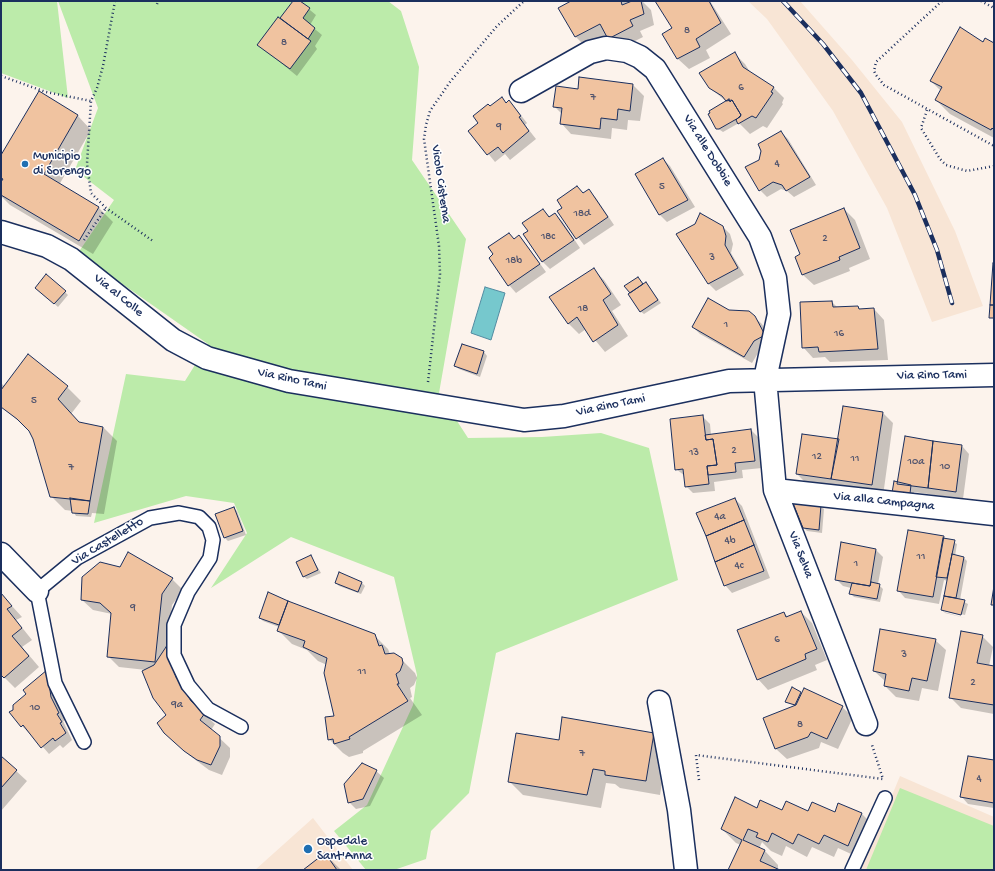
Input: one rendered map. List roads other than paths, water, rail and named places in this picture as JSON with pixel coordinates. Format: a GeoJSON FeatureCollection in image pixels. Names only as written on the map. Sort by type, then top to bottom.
{"type":"FeatureCollection","features":[{"type":"Feature","properties":{"kind":"street","name":"Via alle Dobbie"},"geometry":{"type":"LineString","coordinates":[[521,91],[590,52],[606,48],[627,51],[640,57],[655,69],[760,237],[773,271],[779,314],[765,379]]}},
{"type":"Feature","properties":{"kind":"street","name":"Via al Colle"},"geometry":{"type":"LineString","coordinates":[[1,232],[47,246],[71,259],[173,340],[207,358],[232,366]]}},
{"type":"Feature","properties":{"kind":"street","name":"Via Rino Tami"},"geometry":{"type":"LineString","coordinates":[[232,366],[289,381],[524,420],[564,416],[729,381],[994,375]]}},
{"type":"Feature","properties":{"kind":"street","name":"Via Selva"},"geometry":{"type":"LineString","coordinates":[[765,379],[775,490],[866,724]]}},
{"type":"Feature","properties":{"kind":"street","name":"Via alla Campagna"},"geometry":{"type":"LineString","coordinates":[[775,490],[994,514]]}},
{"type":"Feature","properties":{"kind":"street"},"geometry":{"type":"LineString","coordinates":[[1,554],[37,591]]}},
{"type":"Feature","properties":{"kind":"street"},"geometry":{"type":"LineString","coordinates":[[660,702],[679,810],[686,870]]}},
{"type":"Feature","properties":{"kind":"lane","name":"Via Castelletto"},"geometry":{"type":"LineString","coordinates":[[37,591],[77,558],[150,518],[179,513],[199,517],[209,527],[213,540],[210,558],[188,592],[174,625],[174,655],[188,685],[208,709],[241,727]]}},
{"type":"Feature","properties":{"kind":"lane"},"geometry":{"type":"LineString","coordinates":[[37,591],[55,683],[84,742]]}},
{"type":"Feature","properties":{"kind":"lane"},"geometry":{"type":"LineString","coordinates":[[852,870],[885,798]]}},
{"type":"Feature","properties":{"kind":"water"},"geometry":{"type":"Polygon","coordinates":[[[485,287],[505,293],[491,340],[471,333],[485,287]]]}},
{"type":"Feature","properties":{"kind":"railway"},"geometry":{"type":"LineString","coordinates":[[783,1],[823,44],[861,93],[915,195],[937,250],[952,303]]}},
{"type":"Feature","properties":{"kind":"place","name":"Municipio di Sorengo"},"geometry":{"type":"Point","coordinates":[25,164]}},
{"type":"Feature","properties":{"kind":"place","name":"Ospedale Sant'Anna"},"geometry":{"type":"Point","coordinates":[308,849]}}]}
